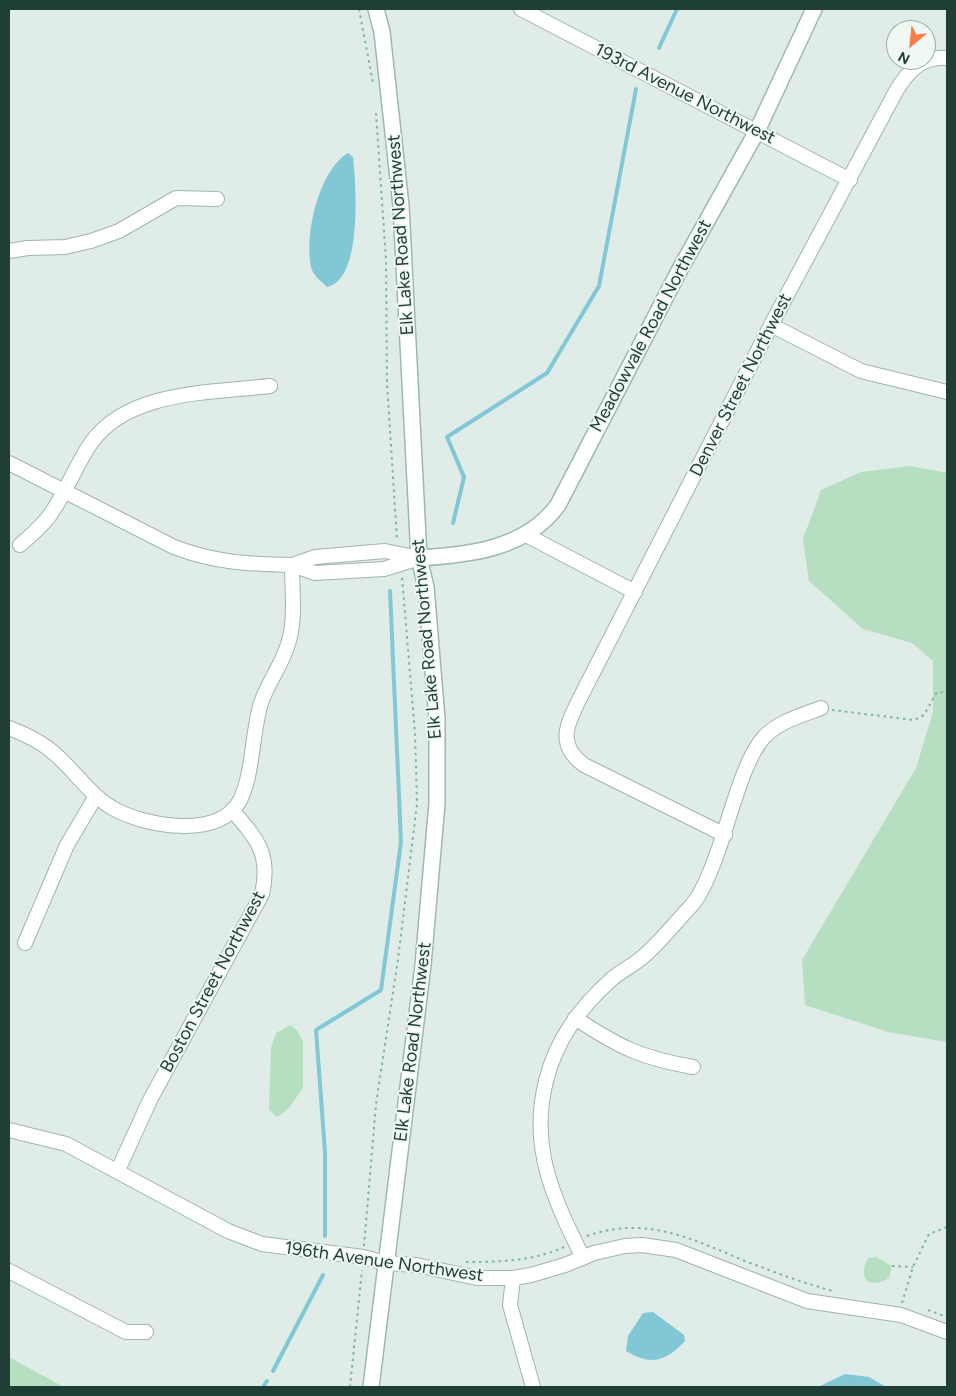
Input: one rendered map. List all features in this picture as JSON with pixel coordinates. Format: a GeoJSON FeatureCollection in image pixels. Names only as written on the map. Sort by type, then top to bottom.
{"type":"FeatureCollection","features":[{"type":"Feature","properties":{"kind":"street","name":"Elk Lake Road Northwest"},"geometry":{"type":"LineString","coordinates":[[371,1387],[422,965],[437,804],[437,719],[426,587],[419,558],[401,206],[382,32],[376,9]]}},
{"type":"Feature","properties":{"kind":"street","name":"193rd Avenue Northwest"},"geometry":{"type":"LineString","coordinates":[[521,9],[850,180]]}},
{"type":"Feature","properties":{"kind":"street","name":"Meadowvale Road Northwest"},"geometry":{"type":"LineString","coordinates":[[419,558],[452,556],[484,550],[526,535],[553,512],[567,489],[679,271],[757,131],[814,9]]}},
{"type":"Feature","properties":{"kind":"street","name":"Denver Street Northwest"},"geometry":{"type":"LineString","coordinates":[[725,836],[597,772],[576,759],[567,746],[566,729],[771,325],[903,78],[922,62],[947,58]]}},
{"type":"Feature","properties":{"kind":"street"},"geometry":{"type":"LineString","coordinates":[[9,251],[28,248],[65,247],[91,241],[119,231],[176,198],[217,199]]}},
{"type":"Feature","properties":{"kind":"street"},"geometry":{"type":"LineString","coordinates":[[771,325],[861,371],[947,392]]}},
{"type":"Feature","properties":{"kind":"street"},"geometry":{"type":"LineString","coordinates":[[20,545],[51,514],[92,443],[106,427],[124,413],[167,398],[270,386]]}},
{"type":"Feature","properties":{"kind":"street"},"geometry":{"type":"LineString","coordinates":[[9,463],[174,547],[197,556],[224,562],[292,565],[315,557],[385,551],[400,559],[419,558]]}},
{"type":"Feature","properties":{"kind":"street"},"geometry":{"type":"LineString","coordinates":[[526,535],[635,592]]}},
{"type":"Feature","properties":{"kind":"street"},"geometry":{"type":"LineString","coordinates":[[9,728],[31,738],[54,753],[96,796],[126,815],[165,825],[198,825],[211,822],[232,810],[242,793],[261,702],[284,656],[291,633],[292,565]]}},
{"type":"Feature","properties":{"kind":"street"},"geometry":{"type":"LineString","coordinates":[[583,1258],[548,1179],[540,1131],[543,1098],[550,1065],[564,1035],[591,998],[615,977],[643,957],[691,906],[708,877],[725,836],[745,773],[757,746],[774,729],[821,708]]}},
{"type":"Feature","properties":{"kind":"street"},"geometry":{"type":"LineString","coordinates":[[26,943],[68,845],[96,796]]}},
{"type":"Feature","properties":{"kind":"street","name":"Boston Street Northwest"},"geometry":{"type":"LineString","coordinates":[[118,1170],[150,1100],[262,894],[265,872],[262,848],[256,836],[232,810]]}},
{"type":"Feature","properties":{"kind":"street"},"geometry":{"type":"LineString","coordinates":[[576,1018],[633,1052],[656,1060],[693,1067]]}},
{"type":"Feature","properties":{"kind":"street","name":"196th Avenue Northwest"},"geometry":{"type":"LineString","coordinates":[[9,1130],[66,1144],[244,1238],[272,1246],[363,1257],[386,1263],[416,1265],[477,1278],[513,1278],[549,1271],[609,1248],[624,1246],[658,1247],[676,1250],[807,1301],[901,1315],[947,1332]]}},
{"type":"Feature","properties":{"kind":"street"},"geometry":{"type":"LineString","coordinates":[[9,1271],[126,1332],[146,1332]]}},
{"type":"Feature","properties":{"kind":"street"},"geometry":{"type":"LineString","coordinates":[[513,1278],[510,1305],[533,1387]]}},
{"type":"Feature","properties":{"kind":"path"},"geometry":{"type":"LineString","coordinates":[[359,9],[374,90]]}},
{"type":"Feature","properties":{"kind":"path"},"geometry":{"type":"LineString","coordinates":[[350,1387],[376,1104],[398,959],[417,804],[416,733],[400,559],[387,383],[386,260],[376,109]]}},
{"type":"Feature","properties":{"kind":"path"},"geometry":{"type":"LineString","coordinates":[[821,708],[914,720],[924,715],[937,692],[947,693]]}},
{"type":"Feature","properties":{"kind":"path"},"geometry":{"type":"LineString","coordinates":[[902,1303],[912,1267],[929,1234],[947,1227]]}},
{"type":"Feature","properties":{"kind":"path"},"geometry":{"type":"LineString","coordinates":[[892,1266],[912,1267]]}},
{"type":"Feature","properties":{"kind":"green space"},"geometry":{"type":"Polygon","coordinates":[[[911,466],[947,473],[947,1042],[888,1032],[805,1005],[802,960],[916,768],[933,712],[933,661],[912,643],[863,629],[809,581],[803,539],[821,490],[861,472],[911,466]]]}},
{"type":"Feature","properties":{"kind":"green space"},"geometry":{"type":"Polygon","coordinates":[[[290,1025],[297,1030],[303,1042],[303,1088],[289,1108],[277,1117],[269,1110],[271,1048],[276,1033],[290,1025]]]}},
{"type":"Feature","properties":{"kind":"green space"},"geometry":{"type":"Polygon","coordinates":[[[876,1257],[892,1266],[889,1278],[876,1283],[867,1280],[864,1271],[868,1258],[876,1257]]]}},
{"type":"Feature","properties":{"kind":"green space"},"geometry":{"type":"Polygon","coordinates":[[[9,1357],[64,1387],[9,1387],[9,1357]]]}},
{"type":"Feature","properties":{"kind":"water"},"geometry":{"type":"Polygon","coordinates":[[[348,153],[353,157],[356,209],[352,250],[347,268],[339,281],[327,287],[316,277],[312,270],[310,240],[312,223],[321,189],[338,162],[348,153]]]}},
{"type":"Feature","properties":{"kind":"water"},"geometry":{"type":"Polygon","coordinates":[[[653,1312],[684,1335],[685,1341],[671,1354],[657,1360],[643,1359],[626,1351],[628,1336],[643,1313],[653,1312]]]}},
{"type":"Feature","properties":{"kind":"water"},"geometry":{"type":"Polygon","coordinates":[[[845,1374],[869,1377],[886,1387],[818,1387],[845,1374]]]}},
{"type":"Feature","properties":{"kind":"waterway"},"geometry":{"type":"LineString","coordinates":[[659,48],[677,9]]}},
{"type":"Feature","properties":{"kind":"waterway"},"geometry":{"type":"LineString","coordinates":[[453,523],[464,477],[447,437],[547,373],[599,286],[636,89]]}},
{"type":"Feature","properties":{"kind":"waterway"},"geometry":{"type":"LineString","coordinates":[[325,1236],[325,1152],[316,1030],[381,990],[401,842],[390,591]]}},
{"type":"Feature","properties":{"kind":"waterway"},"geometry":{"type":"LineString","coordinates":[[273,1371],[323,1275]]}},
{"type":"Feature","properties":{"kind":"waterway"},"geometry":{"type":"LineString","coordinates":[[263,1387],[267,1381]]}}]}
